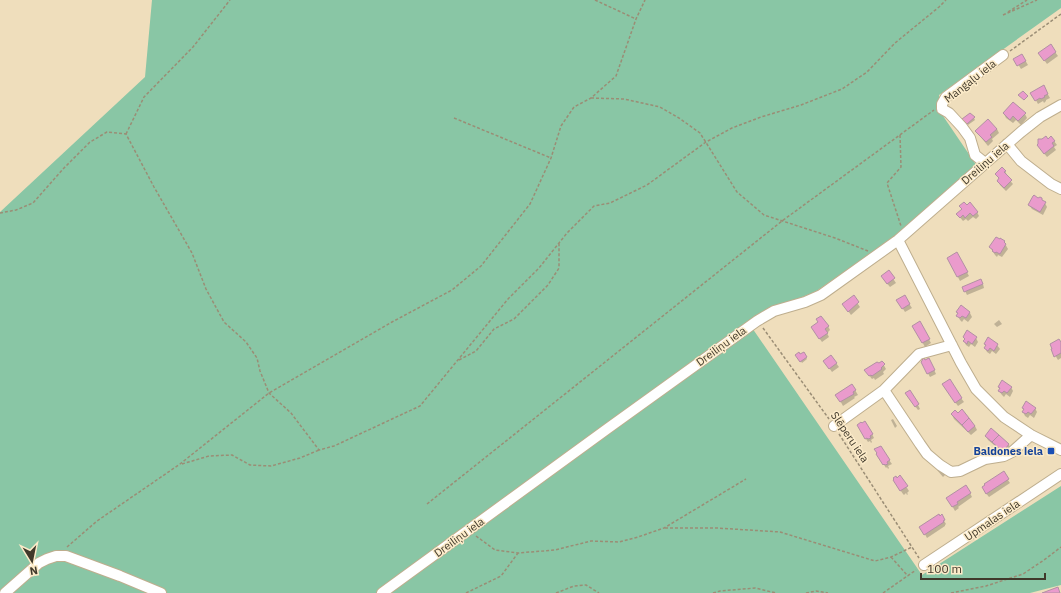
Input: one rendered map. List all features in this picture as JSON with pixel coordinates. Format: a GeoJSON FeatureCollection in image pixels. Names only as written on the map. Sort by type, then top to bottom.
{"type":"FeatureCollection","features":[{"type":"Feature","properties":{"kind":"street","name":"Mangaļu iela"},"geometry":{"type":"LineString","coordinates":[[985,164],[975,155],[970,138],[949,113],[942,109],[942,104],[946,97],[1004,55]]}},
{"type":"Feature","properties":{"kind":"street","name":"Dreiliņu iela"},"geometry":{"type":"LineString","coordinates":[[382,593],[758,321],[774,311],[805,302],[821,295],[901,237],[1021,132],[1040,117],[1061,105]]}},
{"type":"Feature","properties":{"kind":"street"},"geometry":{"type":"LineString","coordinates":[[1007,144],[1021,161],[1061,190]]}},
{"type":"Feature","properties":{"kind":"street"},"geometry":{"type":"LineString","coordinates":[[901,237],[952,345],[976,389],[1004,417],[1031,435],[1061,450]]}},
{"type":"Feature","properties":{"kind":"street"},"geometry":{"type":"LineString","coordinates":[[834,426],[884,390],[919,354],[952,345]]}},
{"type":"Feature","properties":{"kind":"street"},"geometry":{"type":"LineString","coordinates":[[884,390],[927,454],[951,472],[960,471],[985,459],[1004,456],[1012,452],[1031,435]]}},
{"type":"Feature","properties":{"kind":"street","name":"Upmalas iela"},"geometry":{"type":"LineString","coordinates":[[924,565],[1061,474]]}},
{"type":"Feature","properties":{"kind":"street"},"geometry":{"type":"LineString","coordinates":[[5,593],[39,563],[56,556],[66,556],[161,593]]}},
{"type":"Feature","properties":{"kind":"path"},"geometry":{"type":"LineString","coordinates":[[126,134],[144,97],[193,47],[230,0]]}},
{"type":"Feature","properties":{"kind":"path"},"geometry":{"type":"LineString","coordinates":[[595,0],[636,19]]}},
{"type":"Feature","properties":{"kind":"path"},"geometry":{"type":"LineString","coordinates":[[68,546],[97,521],[180,464],[269,393],[392,322],[452,290],[481,266],[530,204],[551,158],[561,126],[574,107],[591,98],[616,76],[636,19],[645,0]]}},
{"type":"Feature","properties":{"kind":"path"},"geometry":{"type":"LineString","coordinates":[[180,464],[209,456],[232,455],[250,465],[271,466],[334,446],[420,406],[508,299],[539,268],[567,233],[594,206],[610,203],[648,185],[706,142],[732,128],[761,117],[801,105],[842,89],[867,72],[895,43],[946,0]]}},
{"type":"Feature","properties":{"kind":"path"},"geometry":{"type":"LineString","coordinates":[[1027,0],[1003,15],[1037,0]]}},
{"type":"Feature","properties":{"kind":"path","name":"Mangaļu iela"},"geometry":{"type":"LineString","coordinates":[[1004,55],[1061,14]]}},
{"type":"Feature","properties":{"kind":"path"},"geometry":{"type":"LineString","coordinates":[[591,98],[624,99],[660,108],[679,118],[700,133],[738,192],[764,215],[835,238],[877,254]]}},
{"type":"Feature","properties":{"kind":"path"},"geometry":{"type":"LineString","coordinates":[[427,504],[782,221],[942,104]]}},
{"type":"Feature","properties":{"kind":"path"},"geometry":{"type":"LineString","coordinates":[[454,118],[551,158]]}},
{"type":"Feature","properties":{"kind":"path"},"geometry":{"type":"LineString","coordinates":[[0,212],[16,210],[33,204],[64,168],[90,142],[107,132],[126,134]]}},
{"type":"Feature","properties":{"kind":"path"},"geometry":{"type":"LineString","coordinates":[[126,134],[154,188],[192,253],[206,289],[224,322],[246,342],[257,358],[260,371],[269,393],[291,412],[319,450]]}},
{"type":"Feature","properties":{"kind":"path"},"geometry":{"type":"LineString","coordinates":[[900,135],[901,167],[887,183],[901,237]]}},
{"type":"Feature","properties":{"kind":"path"},"geometry":{"type":"LineString","coordinates":[[457,361],[476,351],[494,329],[514,319],[548,285],[559,268],[559,243]]}},
{"type":"Feature","properties":{"kind":"path","name":"Slēperu iela"},"geometry":{"type":"LineString","coordinates":[[758,321],[834,426],[924,565]]}},
{"type":"Feature","properties":{"kind":"path"},"geometry":{"type":"LineString","coordinates":[[468,530],[495,550],[518,553],[555,550],[591,541],[619,542],[664,528],[746,479]]}},
{"type":"Feature","properties":{"kind":"path"},"geometry":{"type":"LineString","coordinates":[[664,528],[717,528],[780,532],[875,561],[891,557],[912,547]]}},
{"type":"Feature","properties":{"kind":"path"},"geometry":{"type":"LineString","coordinates":[[951,593],[986,586],[1023,574],[1061,547]]}},
{"type":"Feature","properties":{"kind":"path"},"geometry":{"type":"LineString","coordinates":[[466,593],[501,576],[518,553]]}},
{"type":"Feature","properties":{"kind":"path"},"geometry":{"type":"LineString","coordinates":[[891,557],[908,576]]}},
{"type":"Feature","properties":{"kind":"path"},"geometry":{"type":"LineString","coordinates":[[883,593],[924,565]]}},
{"type":"Feature","properties":{"kind":"path"},"geometry":{"type":"LineString","coordinates":[[556,593],[574,586],[586,585],[599,593]]}},
{"type":"Feature","properties":{"kind":"path"},"geometry":{"type":"LineString","coordinates":[[713,593],[755,588],[776,593]]}},
{"type":"Feature","properties":{"kind":"path"},"geometry":{"type":"LineString","coordinates":[[806,593],[816,591],[828,593]]}},
{"type":"Feature","properties":{"kind":"green space"},"geometry":{"type":"Polygon","coordinates":[[[152,0],[1061,0],[1061,8],[939,95],[941,113],[977,166],[894,238],[815,292],[779,306],[748,322],[922,575],[1061,486],[1061,585],[1030,593],[0,593],[0,212],[145,77],[152,0]]]}},
{"type":"Feature","properties":{"kind":"building"},"geometry":{"type":"Polygon","coordinates":[[[1051,44],[1056,52],[1044,61],[1038,53],[1051,44]]]}},
{"type":"Feature","properties":{"kind":"building"},"geometry":{"type":"Polygon","coordinates":[[[1022,54],[1026,61],[1017,66],[1013,59],[1022,54]]]}},
{"type":"Feature","properties":{"kind":"building"},"geometry":{"type":"Polygon","coordinates":[[[1044,85],[1048,94],[1044,96],[1045,97],[1035,101],[1030,93],[1044,85]]]}},
{"type":"Feature","properties":{"kind":"building"},"geometry":{"type":"Polygon","coordinates":[[[1023,91],[1028,96],[1024,100],[1018,95],[1023,91]]]}},
{"type":"Feature","properties":{"kind":"building"},"geometry":{"type":"Polygon","coordinates":[[[1013,102],[1026,113],[1018,121],[1013,116],[1010,120],[1003,113],[1013,102]]]}},
{"type":"Feature","properties":{"kind":"building"},"geometry":{"type":"Polygon","coordinates":[[[970,113],[975,117],[967,124],[962,119],[970,113]]]}},
{"type":"Feature","properties":{"kind":"building"},"geometry":{"type":"Polygon","coordinates":[[[988,119],[997,129],[990,135],[992,137],[986,142],[975,131],[988,119]]]}},
{"type":"Feature","properties":{"kind":"building"},"geometry":{"type":"Polygon","coordinates":[[[1046,136],[1048,139],[1051,136],[1055,141],[1052,143],[1054,146],[1044,154],[1037,145],[1038,139],[1042,139],[1046,136]]]}},
{"type":"Feature","properties":{"kind":"building"},"geometry":{"type":"Polygon","coordinates":[[[1002,167],[1006,171],[1004,172],[1012,180],[1004,188],[997,181],[999,178],[995,174],[1002,167]]]}},
{"type":"Feature","properties":{"kind":"building"},"geometry":{"type":"Polygon","coordinates":[[[1034,195],[1038,198],[1042,198],[1042,200],[1046,202],[1040,212],[1028,205],[1034,195]]]}},
{"type":"Feature","properties":{"kind":"building"},"geometry":{"type":"Polygon","coordinates":[[[964,202],[967,205],[970,202],[978,212],[973,216],[970,213],[965,218],[963,215],[960,218],[956,214],[962,209],[959,206],[964,202]]]}},
{"type":"Feature","properties":{"kind":"building"},"geometry":{"type":"Polygon","coordinates":[[[996,237],[1005,241],[1004,242],[1006,244],[1000,254],[995,253],[989,247],[996,237]]]}},
{"type":"Feature","properties":{"kind":"building"},"geometry":{"type":"Polygon","coordinates":[[[957,252],[968,272],[957,277],[947,258],[957,252]]]}},
{"type":"Feature","properties":{"kind":"building"},"geometry":{"type":"Polygon","coordinates":[[[889,270],[895,278],[887,284],[881,276],[889,270]]]}},
{"type":"Feature","properties":{"kind":"building"},"geometry":{"type":"Polygon","coordinates":[[[981,279],[983,284],[964,292],[962,287],[981,279]]]}},
{"type":"Feature","properties":{"kind":"building"},"geometry":{"type":"Polygon","coordinates":[[[854,295],[859,302],[848,312],[842,304],[854,295]]]}},
{"type":"Feature","properties":{"kind":"building"},"geometry":{"type":"Polygon","coordinates":[[[905,295],[910,304],[902,309],[896,300],[905,295]]]}},
{"type":"Feature","properties":{"kind":"building"},"geometry":{"type":"Polygon","coordinates":[[[961,305],[970,312],[966,318],[956,316],[958,313],[956,312],[961,305]]]}},
{"type":"Feature","properties":{"kind":"building"},"geometry":{"type":"Polygon","coordinates":[[[821,316],[829,326],[825,329],[828,333],[819,339],[811,327],[818,322],[816,319],[821,316]]]}},
{"type":"Feature","properties":{"kind":"building"},"geometry":{"type":"Polygon","coordinates":[[[920,321],[930,339],[922,343],[912,326],[920,321]]]}},
{"type":"Feature","properties":{"kind":"building"},"geometry":{"type":"Polygon","coordinates":[[[967,330],[977,337],[972,344],[968,341],[967,344],[963,341],[965,339],[963,337],[967,330]]]}},
{"type":"Feature","properties":{"kind":"building"},"geometry":{"type":"Polygon","coordinates":[[[988,337],[998,344],[994,351],[990,348],[988,351],[984,348],[986,345],[984,344],[988,337]]]}},
{"type":"Feature","properties":{"kind":"building"},"geometry":{"type":"Polygon","coordinates":[[[1059,339],[1061,342],[1061,353],[1054,357],[1050,344],[1059,339]]]}},
{"type":"Feature","properties":{"kind":"building"},"geometry":{"type":"Polygon","coordinates":[[[799,352],[800,354],[804,352],[807,357],[800,362],[795,355],[799,352]]]}},
{"type":"Feature","properties":{"kind":"building"},"geometry":{"type":"Polygon","coordinates":[[[831,355],[837,363],[829,369],[823,361],[831,355]]]}},
{"type":"Feature","properties":{"kind":"building"},"geometry":{"type":"Polygon","coordinates":[[[924,358],[925,360],[929,358],[935,370],[927,374],[921,362],[924,358]]]}},
{"type":"Feature","properties":{"kind":"building"},"geometry":{"type":"Polygon","coordinates":[[[882,361],[885,364],[881,368],[882,369],[872,376],[869,376],[864,370],[877,362],[879,363],[882,361]]]}},
{"type":"Feature","properties":{"kind":"building"},"geometry":{"type":"Polygon","coordinates":[[[950,379],[962,398],[955,403],[942,384],[950,379]]]}},
{"type":"Feature","properties":{"kind":"building"},"geometry":{"type":"Polygon","coordinates":[[[1002,380],[1012,387],[1007,393],[1004,391],[1002,393],[998,391],[1000,388],[998,387],[1002,380]]]}},
{"type":"Feature","properties":{"kind":"building"},"geometry":{"type":"Polygon","coordinates":[[[852,384],[856,390],[853,392],[854,394],[840,402],[835,395],[852,384]]]}},
{"type":"Feature","properties":{"kind":"building"},"geometry":{"type":"Polygon","coordinates":[[[910,390],[919,404],[915,407],[905,393],[910,390]]]}},
{"type":"Feature","properties":{"kind":"building"},"geometry":{"type":"Polygon","coordinates":[[[1026,401],[1036,408],[1031,414],[1028,412],[1026,414],[1022,412],[1024,409],[1022,408],[1026,401]]]}},
{"type":"Feature","properties":{"kind":"building"},"geometry":{"type":"Polygon","coordinates":[[[962,409],[969,418],[962,425],[951,414],[955,410],[958,413],[962,409]]]}},
{"type":"Feature","properties":{"kind":"building"},"geometry":{"type":"Polygon","coordinates":[[[969,418],[975,426],[968,432],[962,425],[969,418]]]}},
{"type":"Feature","properties":{"kind":"building"},"geometry":{"type":"Polygon","coordinates":[[[865,421],[873,434],[870,436],[871,438],[868,439],[865,439],[857,425],[865,421]]]}},
{"type":"Feature","properties":{"kind":"building"},"geometry":{"type":"Polygon","coordinates":[[[991,428],[999,435],[992,442],[985,436],[991,428]]]}},
{"type":"Feature","properties":{"kind":"building"},"geometry":{"type":"Polygon","coordinates":[[[999,435],[1009,444],[1003,452],[992,442],[999,435]]]}},
{"type":"Feature","properties":{"kind":"building"},"geometry":{"type":"Polygon","coordinates":[[[881,446],[890,460],[887,462],[888,464],[885,465],[883,465],[874,449],[881,446]]]}},
{"type":"Feature","properties":{"kind":"building"},"geometry":{"type":"Polygon","coordinates":[[[1004,471],[1009,479],[986,494],[982,487],[985,485],[984,484],[1004,471]]]}},
{"type":"Feature","properties":{"kind":"building"},"geometry":{"type":"Polygon","coordinates":[[[900,475],[908,486],[900,491],[893,478],[896,476],[897,478],[900,475]]]}},
{"type":"Feature","properties":{"kind":"building"},"geometry":{"type":"Polygon","coordinates":[[[966,485],[971,493],[952,507],[946,498],[966,485]]]}},
{"type":"Feature","properties":{"kind":"building"},"geometry":{"type":"Polygon","coordinates":[[[939,514],[940,516],[942,514],[945,520],[943,521],[944,522],[924,535],[919,527],[939,514]]]}},
{"type":"Feature","properties":{"kind":"building"},"geometry":{"type":"Polygon","coordinates":[[[1058,587],[1060,593],[1042,593],[1058,587]]]}},
{"type":"Feature","properties":{"kind":"place","name":"Baldones iela"},"geometry":{"type":"Point","coordinates":[1051,451]}}]}
